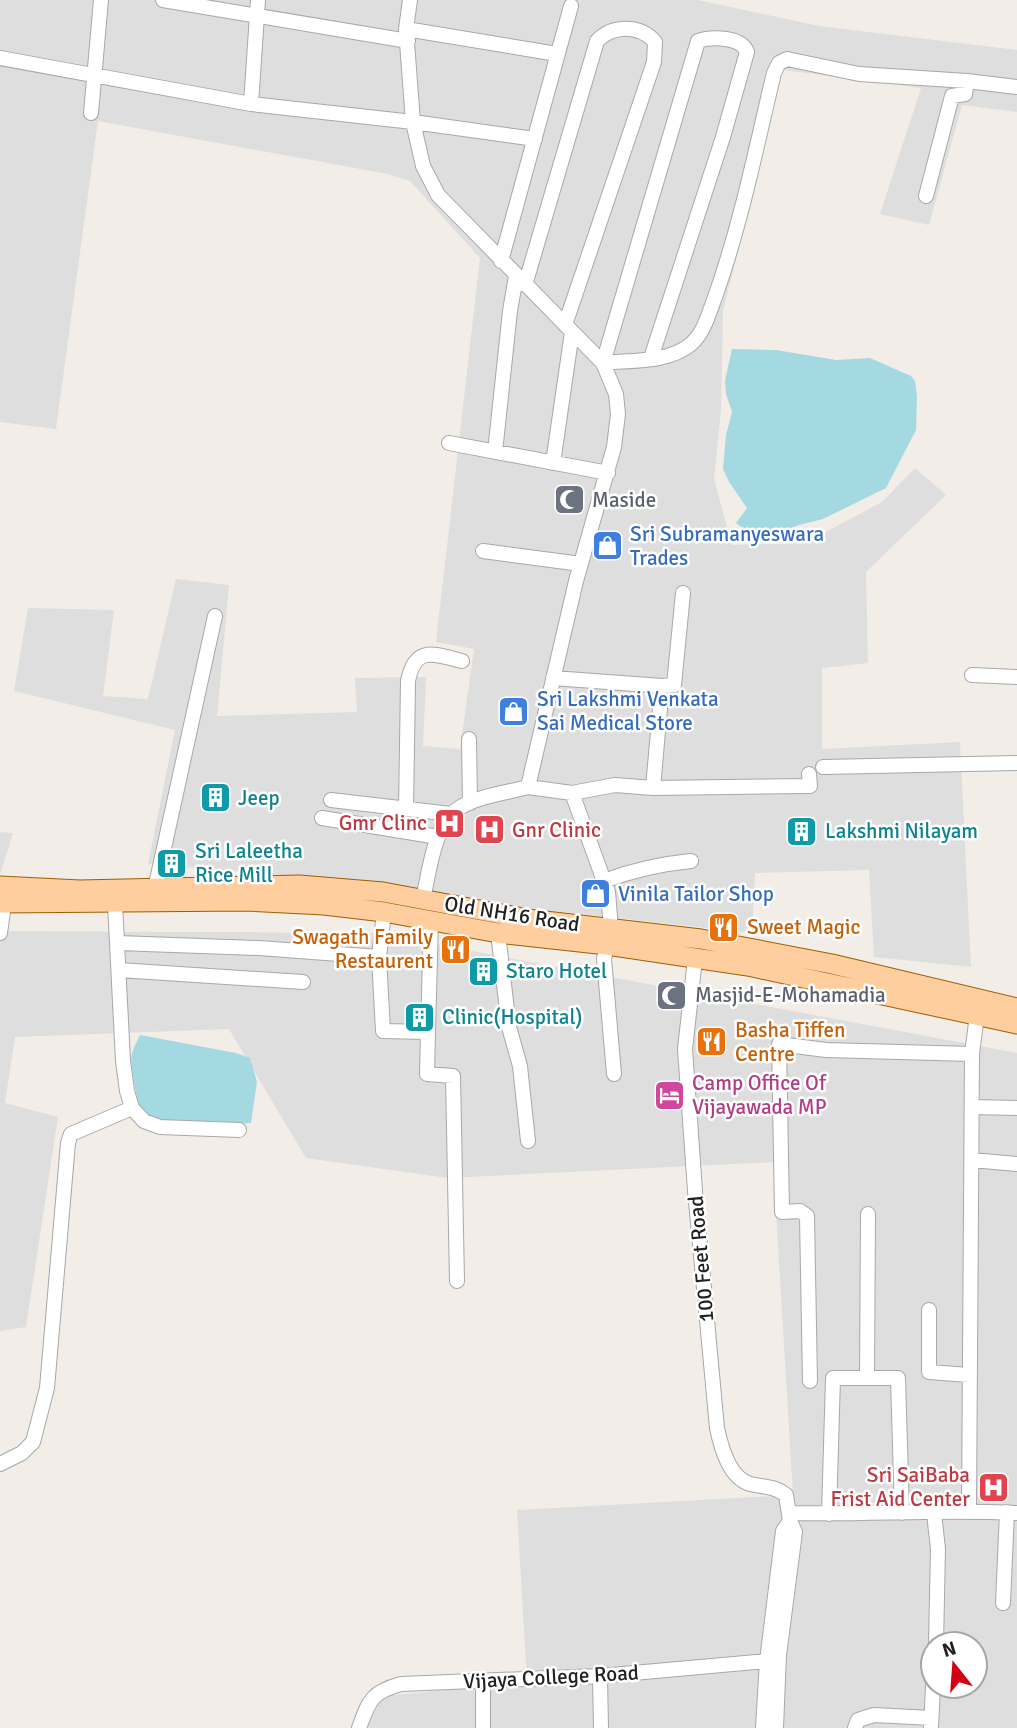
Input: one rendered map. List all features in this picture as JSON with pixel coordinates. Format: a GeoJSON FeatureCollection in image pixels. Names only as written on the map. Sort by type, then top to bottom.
{"type":"FeatureCollection","features":[{"type":"Feature","properties":{"kind":"main road","name":"Old NH16 Road"},"geometry":{"type":"LineString","coordinates":[[1,898],[80,890],[299,885],[383,892],[528,919],[695,959],[761,968],[1017,1024]]}},
{"type":"Feature","properties":{"kind":"main road","name":"Old NH16 Road"},"geometry":{"type":"LineString","coordinates":[[1,898],[115,904],[247,901],[324,905],[384,912],[498,933],[701,939],[832,964],[1017,1008]]}},
{"type":"Feature","properties":{"kind":"main road"},"geometry":{"type":"LineString","coordinates":[[695,959],[701,939]]}},
{"type":"Feature","properties":{"kind":"street"},"geometry":{"type":"LineString","coordinates":[[91,113],[101,0]]}},
{"type":"Feature","properties":{"kind":"street"},"geometry":{"type":"LineString","coordinates":[[163,0],[257,16],[557,54]]}},
{"type":"Feature","properties":{"kind":"street"},"geometry":{"type":"LineString","coordinates":[[251,104],[258,0]]}},
{"type":"Feature","properties":{"kind":"street"},"geometry":{"type":"LineString","coordinates":[[410,0],[407,35],[413,122],[423,166],[438,195],[603,363],[616,394],[618,414],[608,473],[580,564],[528,787]]}},
{"type":"Feature","properties":{"kind":"street"},"geometry":{"type":"LineString","coordinates":[[501,261],[571,6]]}},
{"type":"Feature","properties":{"kind":"street"},"geometry":{"type":"LineString","coordinates":[[495,452],[510,311],[597,41],[604,33],[614,28],[623,28],[650,36],[655,42],[654,62],[569,329],[553,463]]}},
{"type":"Feature","properties":{"kind":"street"},"geometry":{"type":"LineString","coordinates":[[603,363],[695,48],[698,41],[705,39],[739,42],[745,46],[746,60],[651,358]]}},
{"type":"Feature","properties":{"kind":"street"},"geometry":{"type":"LineString","coordinates":[[0,58],[251,104],[535,139]]}},
{"type":"Feature","properties":{"kind":"street"},"geometry":{"type":"LineString","coordinates":[[603,363],[676,354],[692,344],[704,327],[731,254],[774,73],[779,63],[787,59],[859,74],[967,80],[1017,88]]}},
{"type":"Feature","properties":{"kind":"street"},"geometry":{"type":"LineString","coordinates":[[926,196],[952,96],[965,94],[967,80]]}},
{"type":"Feature","properties":{"kind":"street"},"geometry":{"type":"LineString","coordinates":[[449,443],[608,473]]}},
{"type":"Feature","properties":{"kind":"street"},"geometry":{"type":"LineString","coordinates":[[484,551],[580,564]]}},
{"type":"Feature","properties":{"kind":"street"},"geometry":{"type":"LineString","coordinates":[[553,678],[674,685],[683,593]]}},
{"type":"Feature","properties":{"kind":"street"},"geometry":{"type":"LineString","coordinates":[[155,889],[215,616]]}},
{"type":"Feature","properties":{"kind":"street"},"geometry":{"type":"LineString","coordinates":[[406,809],[410,669],[422,656],[431,653],[462,661]]}},
{"type":"Feature","properties":{"kind":"street"},"geometry":{"type":"LineString","coordinates":[[972,675],[1017,677]]}},
{"type":"Feature","properties":{"kind":"street"},"geometry":{"type":"LineString","coordinates":[[653,788],[662,685]]}},
{"type":"Feature","properties":{"kind":"street"},"geometry":{"type":"LineString","coordinates":[[470,739],[470,803]]}},
{"type":"Feature","properties":{"kind":"street"},"geometry":{"type":"LineString","coordinates":[[423,899],[438,837],[451,814],[470,803],[528,787],[572,793],[615,785],[653,788],[810,786],[816,770],[1017,763]]}},
{"type":"Feature","properties":{"kind":"street"},"geometry":{"type":"LineString","coordinates":[[572,793],[604,881],[610,906],[609,937],[604,958],[614,1074]]}},
{"type":"Feature","properties":{"kind":"street"},"geometry":{"type":"LineString","coordinates":[[331,800],[451,814]]}},
{"type":"Feature","properties":{"kind":"street"},"geometry":{"type":"LineString","coordinates":[[322,818],[438,837]]}},
{"type":"Feature","properties":{"kind":"street"},"geometry":{"type":"LineString","coordinates":[[604,881],[654,865],[691,861]]}},
{"type":"Feature","properties":{"kind":"street"},"geometry":{"type":"LineString","coordinates":[[0,933],[1,898]]}},
{"type":"Feature","properties":{"kind":"street"},"geometry":{"type":"LineString","coordinates":[[115,904],[123,1061],[132,1108],[144,1121],[160,1126],[239,1130]]}},
{"type":"Feature","properties":{"kind":"street"},"geometry":{"type":"LineString","coordinates":[[384,912],[379,957],[383,1031],[428,1032]]}},
{"type":"Feature","properties":{"kind":"street"},"geometry":{"type":"LineString","coordinates":[[430,920],[427,1074],[453,1076],[457,1281]]}},
{"type":"Feature","properties":{"kind":"street"},"geometry":{"type":"LineString","coordinates":[[498,933],[509,1027],[520,1066],[528,1141]]}},
{"type":"Feature","properties":{"kind":"street"},"geometry":{"type":"LineString","coordinates":[[118,943],[259,948],[379,957]]}},
{"type":"Feature","properties":{"kind":"street","name":"100 Feet Road"},"geometry":{"type":"LineString","coordinates":[[695,959],[685,1049],[717,1428],[722,1448],[737,1476],[747,1483],[779,1489],[786,1495],[790,1517]]}},
{"type":"Feature","properties":{"kind":"street"},"geometry":{"type":"LineString","coordinates":[[119,970],[303,982]]}},
{"type":"Feature","properties":{"kind":"street"},"geometry":{"type":"LineString","coordinates":[[969,1510],[972,1054],[977,1015]]}},
{"type":"Feature","properties":{"kind":"street"},"geometry":{"type":"LineString","coordinates":[[810,1381],[807,1216],[800,1211],[782,1212],[779,1044],[826,1050],[972,1054]]}},
{"type":"Feature","properties":{"kind":"street"},"geometry":{"type":"LineString","coordinates":[[972,1107],[1017,1108]]}},
{"type":"Feature","properties":{"kind":"street"},"geometry":{"type":"LineString","coordinates":[[0,1464],[22,1453],[33,1442],[47,1388],[68,1143],[71,1134],[132,1108]]}},
{"type":"Feature","properties":{"kind":"street"},"geometry":{"type":"LineString","coordinates":[[972,1160],[1017,1164]]}},
{"type":"Feature","properties":{"kind":"street"},"geometry":{"type":"LineString","coordinates":[[867,1376],[868,1214]]}},
{"type":"Feature","properties":{"kind":"street"},"geometry":{"type":"LineString","coordinates":[[929,1310],[929,1372],[969,1375]]}},
{"type":"Feature","properties":{"kind":"street"},"geometry":{"type":"LineString","coordinates":[[829,1514],[833,1378],[867,1376],[898,1378],[902,1513]]}},
{"type":"Feature","properties":{"kind":"street"},"geometry":{"type":"LineString","coordinates":[[790,1517],[829,1514],[934,1514],[969,1510],[1012,1513],[1003,1603]]}},
{"type":"Feature","properties":{"kind":"street"},"geometry":{"type":"LineString","coordinates":[[934,1514],[938,1549],[936,1630]]}},
{"type":"Feature","properties":{"kind":"street"},"geometry":{"type":"LineString","coordinates":[[763,1728],[767,1661],[783,1531],[790,1517]]}},
{"type":"Feature","properties":{"kind":"street"},"geometry":{"type":"LineString","coordinates":[[776,1728],[779,1655],[795,1532],[790,1517]]}},
{"type":"Feature","properties":{"kind":"street","name":"Vijaya College Road"},"geometry":{"type":"LineString","coordinates":[[359,1728],[369,1702],[381,1689],[401,1684],[600,1676],[767,1661]]}},
{"type":"Feature","properties":{"kind":"street"},"geometry":{"type":"LineString","coordinates":[[600,1676],[601,1728]]}},
{"type":"Feature","properties":{"kind":"street"},"geometry":{"type":"LineString","coordinates":[[483,1682],[483,1728]]}},
{"type":"Feature","properties":{"kind":"street"},"geometry":{"type":"LineString","coordinates":[[855,1728],[858,1720],[874,1715],[931,1723],[932,1700]]}},
{"type":"Feature","properties":{"kind":"shaded area"},"geometry":{"type":"Polygon","coordinates":[[[0,0],[698,0],[819,26],[1017,50],[1017,112],[962,105],[929,225],[880,214],[921,88],[783,70],[723,311],[721,410],[714,479],[732,545],[805,543],[882,502],[915,468],[946,495],[866,572],[868,663],[822,668],[822,749],[960,742],[971,967],[874,957],[869,870],[755,873],[752,933],[510,906],[294,876],[148,864],[175,730],[14,691],[28,608],[114,610],[103,696],[148,699],[176,579],[229,585],[217,716],[357,712],[355,678],[426,677],[423,746],[460,749],[474,649],[436,642],[480,258],[410,181],[388,174],[98,121],[56,429],[0,422],[0,0]]]}},
{"type":"Feature","properties":{"kind":"shaded area"},"geometry":{"type":"Polygon","coordinates":[[[0,832],[13,833],[0,875],[0,832]]]}},
{"type":"Feature","properties":{"kind":"shaded area"},"geometry":{"type":"Polygon","coordinates":[[[0,931],[376,933],[1017,1053],[1017,1728],[360,1728],[374,1697],[527,1682],[517,1510],[793,1495],[773,1162],[448,1178],[306,1158],[229,1029],[15,1037],[5,1103],[58,1117],[26,1327],[0,1331],[0,931]]]}},
{"type":"Feature","properties":{"kind":"water"},"geometry":{"type":"Polygon","coordinates":[[[732,349],[776,350],[836,360],[870,358],[911,376],[915,381],[917,396],[916,430],[886,488],[823,519],[775,535],[752,535],[736,523],[747,508],[723,469],[726,435],[732,412],[725,381],[732,349]]]}},
{"type":"Feature","properties":{"kind":"water"},"geometry":{"type":"Polygon","coordinates":[[[140,1035],[250,1058],[257,1082],[251,1123],[178,1123],[151,1118],[144,1113],[137,1098],[131,1062],[140,1035]]]}},
{"type":"Feature","properties":{"kind":"place","name":"Maside"},"geometry":{"type":"Point","coordinates":[569,500]}},
{"type":"Feature","properties":{"kind":"place","name":"Sri Subramanyeswara Trades"},"geometry":{"type":"Point","coordinates":[607,546]}},
{"type":"Feature","properties":{"kind":"place","name":"Sri Lakshmi Venkata Sai Medical Store"},"geometry":{"type":"Point","coordinates":[514,711]}},
{"type":"Feature","properties":{"kind":"place","name":"Jeep"},"geometry":{"type":"Point","coordinates":[215,798]}},
{"type":"Feature","properties":{"kind":"place","name":"Gmr Clinc"},"geometry":{"type":"Point","coordinates":[450,823]}},
{"type":"Feature","properties":{"kind":"place","name":"Gnr Clinic"},"geometry":{"type":"Point","coordinates":[489,830]}},
{"type":"Feature","properties":{"kind":"place","name":"Lakshmi Nilayam"},"geometry":{"type":"Point","coordinates":[802,831]}},
{"type":"Feature","properties":{"kind":"place","name":"Sri Laleetha Rice Mill"},"geometry":{"type":"Point","coordinates":[172,863]}},
{"type":"Feature","properties":{"kind":"place","name":"Vinila Tailor Shop"},"geometry":{"type":"Point","coordinates":[595,894]}},
{"type":"Feature","properties":{"kind":"place","name":"Sweet Magic"},"geometry":{"type":"Point","coordinates":[724,927]}},
{"type":"Feature","properties":{"kind":"place","name":"Swagath Family Restaurent"},"geometry":{"type":"Point","coordinates":[456,949]}},
{"type":"Feature","properties":{"kind":"place","name":"Staro Hotel"},"geometry":{"type":"Point","coordinates":[483,971]}},
{"type":"Feature","properties":{"kind":"place","name":"Masjid-E-Mohamadia"},"geometry":{"type":"Point","coordinates":[672,995]}},
{"type":"Feature","properties":{"kind":"place","name":"Clinic(Hospital)"},"geometry":{"type":"Point","coordinates":[419,1017]}},
{"type":"Feature","properties":{"kind":"place","name":"Basha Tiffen Centre"},"geometry":{"type":"Point","coordinates":[712,1042]}},
{"type":"Feature","properties":{"kind":"place","name":"Camp Office Of Vijayawada MP"},"geometry":{"type":"Point","coordinates":[669,1095]}},
{"type":"Feature","properties":{"kind":"place","name":"Sri SaiBaba Frist Aid Center"},"geometry":{"type":"Point","coordinates":[993,1487]}}]}
